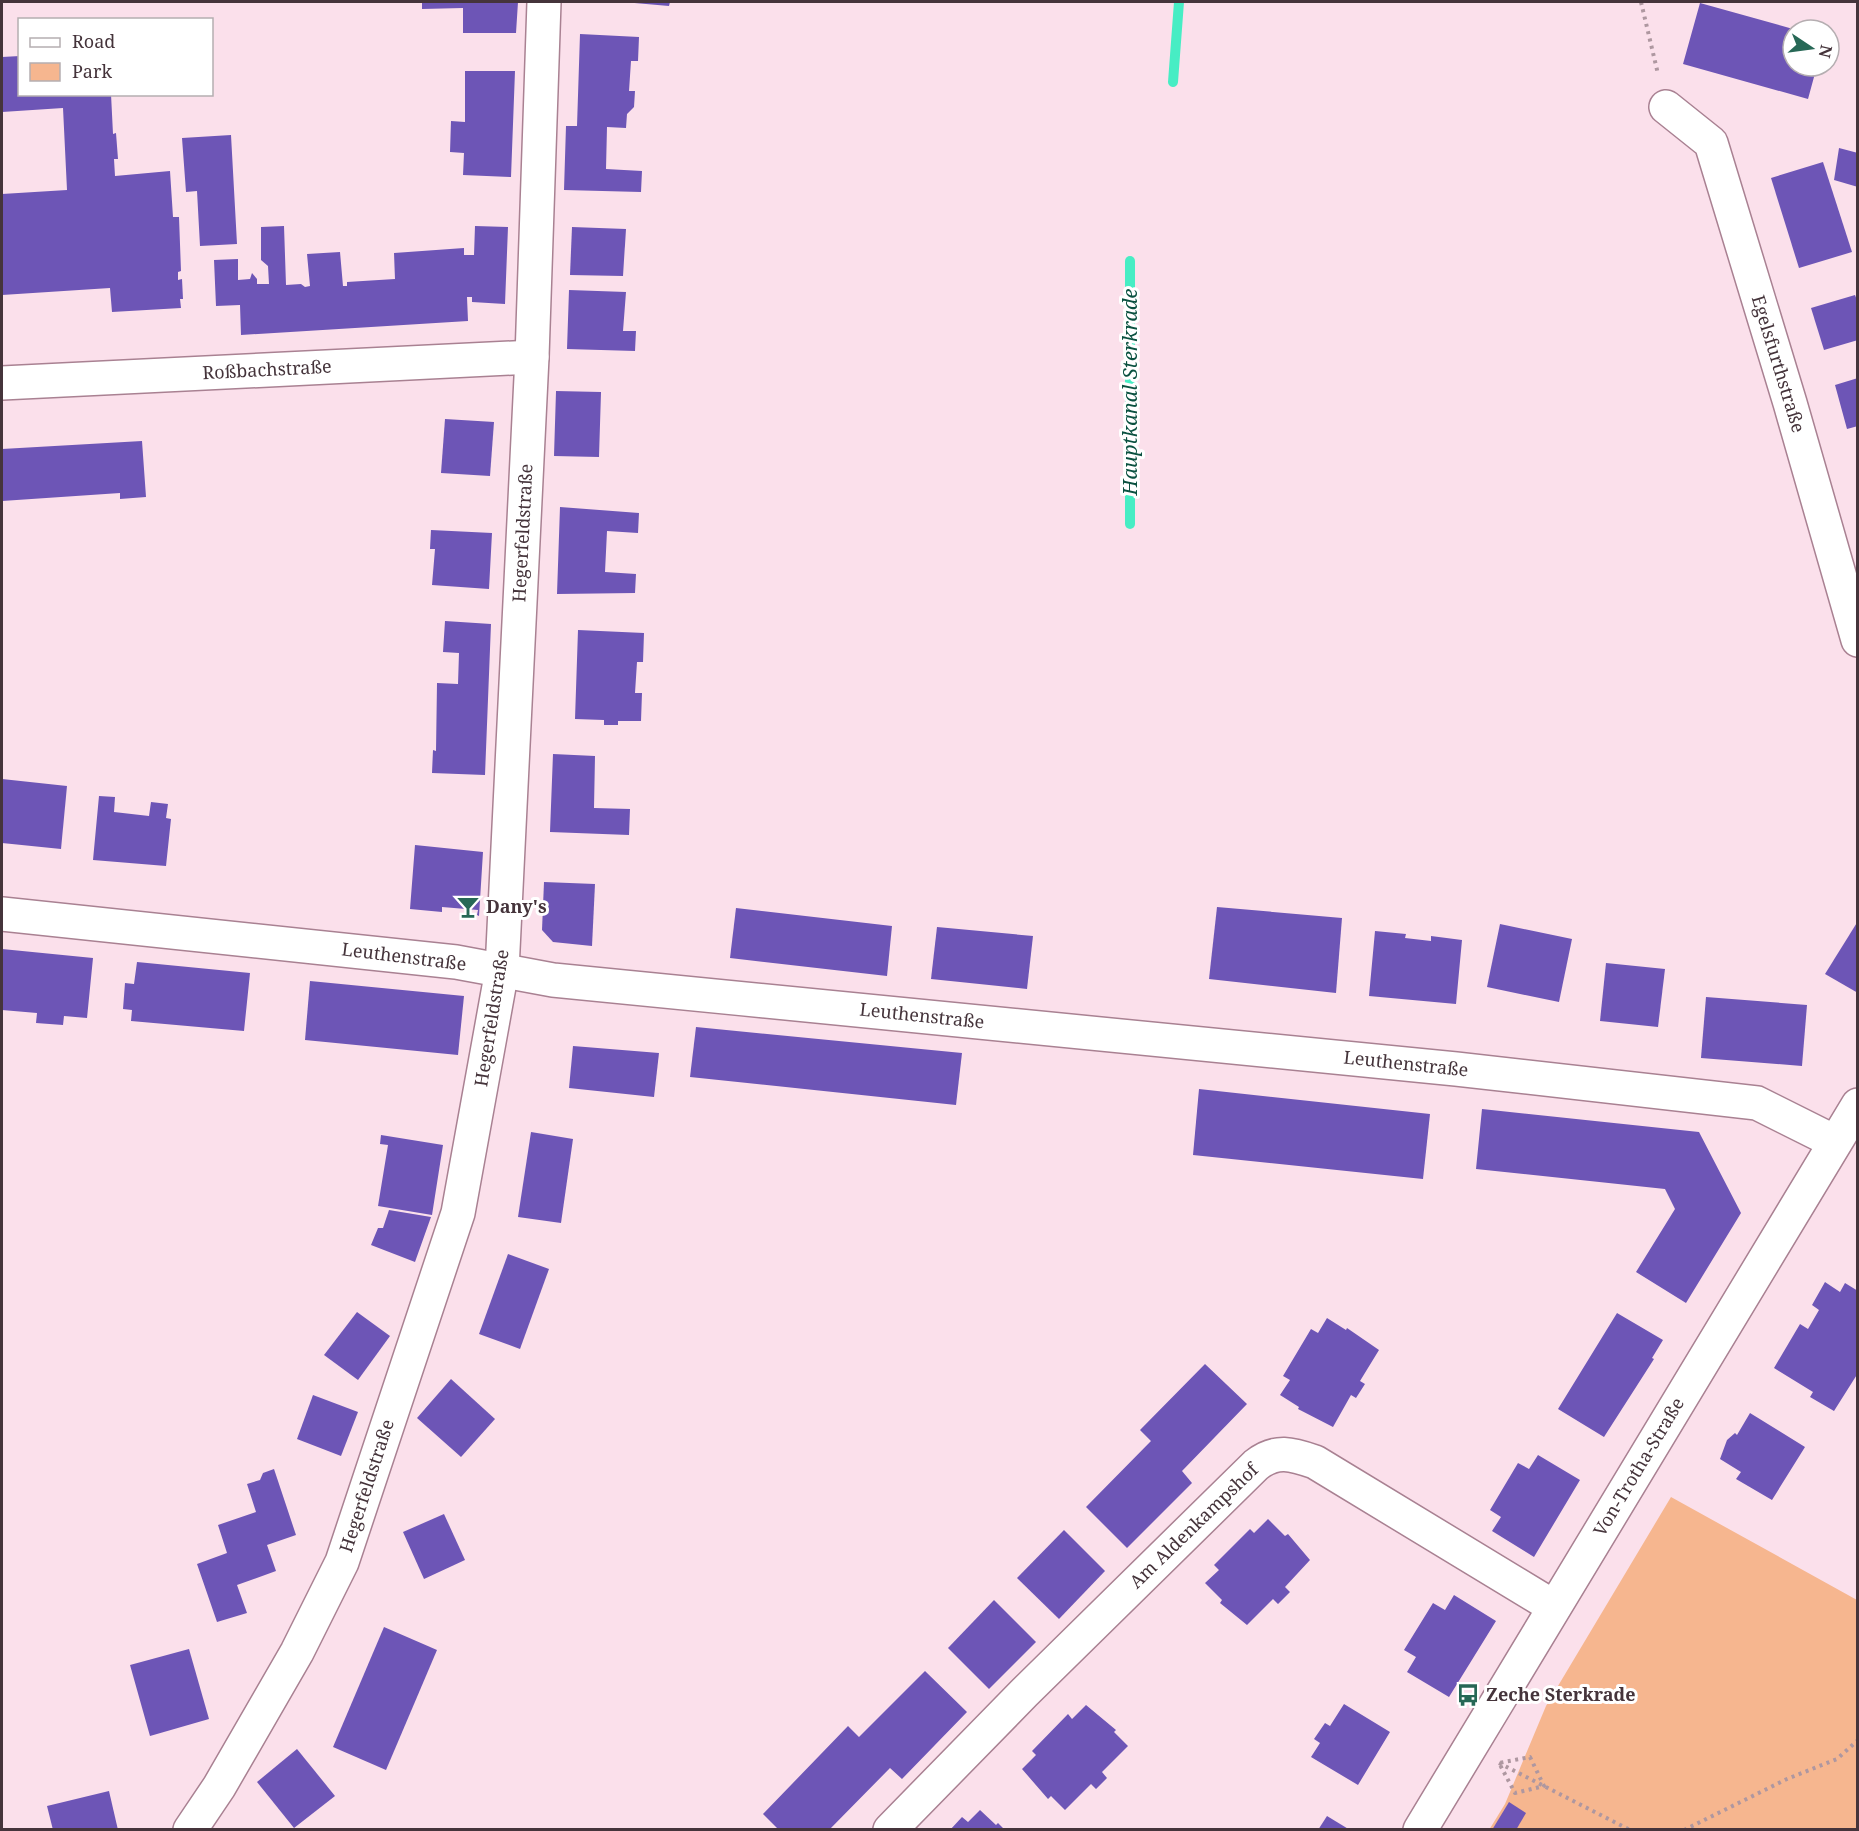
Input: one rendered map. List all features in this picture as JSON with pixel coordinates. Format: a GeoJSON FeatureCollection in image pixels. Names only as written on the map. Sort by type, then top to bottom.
{"type":"FeatureCollection","features":[{"type":"Feature","properties":{"kind":"street","name":"Hegerfeldstraße"},"geometry":{"type":"LineString","coordinates":[[190,1830],[219,1787],[297,1652],[342,1562],[458,1213],[502,970],[532,357],[544,2]]}},
{"type":"Feature","properties":{"kind":"street","name":"Egelsfurthstraße"},"geometry":{"type":"LineString","coordinates":[[1666,107],[1711,143],[1790,403],[1857,640]]}},
{"type":"Feature","properties":{"kind":"street","name":"Roßbachstraße"},"geometry":{"type":"LineString","coordinates":[[2,383],[532,357]]}},
{"type":"Feature","properties":{"kind":"street","name":"Leuthenstraße"},"geometry":{"type":"LineString","coordinates":[[2,914],[456,962],[553,980],[1456,1069],[1757,1103],[1835,1142]]}},
{"type":"Feature","properties":{"kind":"street","name":"Von-Trotha-Straße"},"geometry":{"type":"LineString","coordinates":[[1420,1830],[1857,1105]]}},
{"type":"Feature","properties":{"kind":"street","name":"Am Aldenkampshof"},"geometry":{"type":"LineString","coordinates":[[890,1830],[1024,1693],[1256,1465],[1274,1454],[1294,1454],[1315,1462],[1554,1607]]}},
{"type":"Feature","properties":{"kind":"path"},"geometry":{"type":"LineString","coordinates":[[1641,2],[1666,107]]}},
{"type":"Feature","properties":{"kind":"path"},"geometry":{"type":"LineString","coordinates":[[1684,1830],[1787,1779],[1836,1759],[1857,1740]]}},
{"type":"Feature","properties":{"kind":"path"},"geometry":{"type":"LineString","coordinates":[[1530,1757],[1545,1786],[1515,1793],[1499,1763],[1530,1757]]}},
{"type":"Feature","properties":{"kind":"path"},"geometry":{"type":"LineString","coordinates":[[1524,1775],[1630,1830]]}},
{"type":"Feature","properties":{"kind":"green space"},"geometry":{"type":"Polygon","coordinates":[[[1671,1497],[1857,1600],[1857,1829],[1489,1830],[1505,1804],[1546,1706],[1671,1497]]]}},
{"type":"Feature","properties":{"kind":"building"},"geometry":{"type":"Polygon","coordinates":[[[422,2],[518,2],[516,33],[463,33],[463,8],[422,9],[422,2]]]}},
{"type":"Feature","properties":{"kind":"building"},"geometry":{"type":"Polygon","coordinates":[[[623,2],[670,2],[669,6],[623,2]]]}},
{"type":"Feature","properties":{"kind":"building"},"geometry":{"type":"Polygon","coordinates":[[[1700,3],[1781,26],[1781,78],[1814,78],[1808,99],[1683,64],[1700,3]]]}},
{"type":"Feature","properties":{"kind":"building"},"geometry":{"type":"Polygon","coordinates":[[[580,34],[639,37],[638,61],[631,61],[629,91],[635,91],[634,107],[627,114],[626,128],[607,127],[606,169],[642,171],[641,192],[564,190],[566,126],[577,126],[580,34]]]}},
{"type":"Feature","properties":{"kind":"building"},"geometry":{"type":"Polygon","coordinates":[[[18,56],[18,96],[111,96],[113,134],[116,133],[118,159],[114,159],[115,176],[170,171],[173,217],[179,217],[181,271],[178,272],[178,280],[182,279],[181,308],[112,312],[110,288],[2,295],[2,194],[67,190],[63,108],[2,112],[2,57],[18,56]]]}},
{"type":"Feature","properties":{"kind":"building"},"geometry":{"type":"Polygon","coordinates":[[[465,71],[515,71],[511,177],[463,175],[464,153],[450,152],[451,121],[465,122],[465,71]]]}},
{"type":"Feature","properties":{"kind":"building"},"geometry":{"type":"Polygon","coordinates":[[[231,135],[237,244],[200,246],[197,191],[186,192],[182,138],[231,135]]]}},
{"type":"Feature","properties":{"kind":"building"},"geometry":{"type":"Polygon","coordinates":[[[1839,148],[1858,153],[1858,187],[1834,180],[1839,148]]]}},
{"type":"Feature","properties":{"kind":"building"},"geometry":{"type":"Polygon","coordinates":[[[1823,162],[1852,252],[1799,268],[1771,178],[1823,162]]]}},
{"type":"Feature","properties":{"kind":"building"},"geometry":{"type":"Polygon","coordinates":[[[284,226],[286,285],[301,284],[305,287],[310,286],[307,254],[340,252],[343,286],[347,286],[347,282],[395,279],[394,253],[464,248],[464,255],[474,255],[475,226],[508,227],[505,304],[472,302],[472,297],[467,297],[468,321],[241,335],[240,305],[216,306],[214,260],[238,259],[238,280],[250,279],[252,273],[257,279],[257,284],[269,284],[268,266],[261,260],[261,227],[284,226]]]}},
{"type":"Feature","properties":{"kind":"building"},"geometry":{"type":"Polygon","coordinates":[[[572,227],[626,229],[623,276],[570,275],[572,227]]]}},
{"type":"Feature","properties":{"kind":"building"},"geometry":{"type":"Polygon","coordinates":[[[569,290],[626,292],[623,331],[636,331],[635,351],[567,349],[569,290]]]}},
{"type":"Feature","properties":{"kind":"building"},"geometry":{"type":"Polygon","coordinates":[[[1855,295],[1858,303],[1858,340],[1824,350],[1811,308],[1855,295]]]}},
{"type":"Feature","properties":{"kind":"building"},"geometry":{"type":"Polygon","coordinates":[[[1858,378],[1858,426],[1847,429],[1835,385],[1858,378]]]}},
{"type":"Feature","properties":{"kind":"building"},"geometry":{"type":"Polygon","coordinates":[[[556,391],[601,392],[599,457],[554,456],[556,391]]]}},
{"type":"Feature","properties":{"kind":"building"},"geometry":{"type":"Polygon","coordinates":[[[445,419],[494,422],[490,476],[441,473],[445,419]]]}},
{"type":"Feature","properties":{"kind":"building"},"geometry":{"type":"Polygon","coordinates":[[[142,441],[146,497],[120,499],[120,493],[2,501],[2,449],[142,441]]]}},
{"type":"Feature","properties":{"kind":"building"},"geometry":{"type":"Polygon","coordinates":[[[560,507],[639,513],[638,533],[607,531],[605,572],[636,574],[635,593],[557,594],[560,507]]]}},
{"type":"Feature","properties":{"kind":"building"},"geometry":{"type":"Polygon","coordinates":[[[431,530],[492,533],[489,589],[432,585],[435,549],[430,549],[431,530]]]}},
{"type":"Feature","properties":{"kind":"building"},"geometry":{"type":"Polygon","coordinates":[[[445,621],[491,624],[485,775],[432,773],[433,750],[436,751],[437,683],[458,684],[459,653],[443,652],[445,621]]]}},
{"type":"Feature","properties":{"kind":"building"},"geometry":{"type":"Polygon","coordinates":[[[578,630],[644,633],[643,662],[637,662],[635,693],[642,693],[641,721],[618,721],[618,725],[604,725],[604,720],[575,719],[578,630]]]}},
{"type":"Feature","properties":{"kind":"building"},"geometry":{"type":"Polygon","coordinates":[[[553,754],[595,756],[594,808],[630,809],[629,835],[550,832],[553,754]]]}},
{"type":"Feature","properties":{"kind":"building"},"geometry":{"type":"Polygon","coordinates":[[[2,779],[67,786],[61,849],[2,843],[2,779]]]}},
{"type":"Feature","properties":{"kind":"building"},"geometry":{"type":"Polygon","coordinates":[[[99,796],[115,797],[114,812],[149,816],[151,802],[168,804],[166,818],[171,819],[166,866],[93,860],[99,796]]]}},
{"type":"Feature","properties":{"kind":"building"},"geometry":{"type":"Polygon","coordinates":[[[415,845],[483,852],[479,916],[477,915],[478,910],[442,907],[442,912],[410,909],[415,845]]]}},
{"type":"Feature","properties":{"kind":"building"},"geometry":{"type":"Polygon","coordinates":[[[544,882],[595,884],[592,946],[553,942],[542,930],[544,882]]]}},
{"type":"Feature","properties":{"kind":"building"},"geometry":{"type":"Polygon","coordinates":[[[1217,907],[1342,918],[1336,993],[1209,979],[1217,907]]]}},
{"type":"Feature","properties":{"kind":"building"},"geometry":{"type":"Polygon","coordinates":[[[736,908],[892,926],[887,976],[730,958],[736,908]]]}},
{"type":"Feature","properties":{"kind":"building"},"geometry":{"type":"Polygon","coordinates":[[[1858,921],[1858,993],[1825,974],[1858,921]]]}},
{"type":"Feature","properties":{"kind":"building"},"geometry":{"type":"Polygon","coordinates":[[[1500,924],[1572,939],[1559,1002],[1487,987],[1500,924]]]}},
{"type":"Feature","properties":{"kind":"building"},"geometry":{"type":"Polygon","coordinates":[[[937,927],[1033,936],[1027,989],[931,979],[937,927]]]}},
{"type":"Feature","properties":{"kind":"building"},"geometry":{"type":"Polygon","coordinates":[[[1375,931],[1406,934],[1405,938],[1431,941],[1431,936],[1462,940],[1456,1004],[1369,996],[1375,931]]]}},
{"type":"Feature","properties":{"kind":"building"},"geometry":{"type":"Polygon","coordinates":[[[2,949],[93,958],[87,1018],[64,1016],[63,1025],[36,1023],[37,1013],[2,1010],[2,949]]]}},
{"type":"Feature","properties":{"kind":"building"},"geometry":{"type":"Polygon","coordinates":[[[137,962],[250,973],[244,1031],[131,1021],[132,1010],[123,1009],[125,983],[134,984],[137,962]]]}},
{"type":"Feature","properties":{"kind":"building"},"geometry":{"type":"Polygon","coordinates":[[[1606,963],[1665,969],[1658,1027],[1600,1021],[1606,963]]]}},
{"type":"Feature","properties":{"kind":"building"},"geometry":{"type":"Polygon","coordinates":[[[310,981],[464,996],[458,1055],[305,1040],[310,981]]]}},
{"type":"Feature","properties":{"kind":"building"},"geometry":{"type":"Polygon","coordinates":[[[1706,997],[1807,1005],[1802,1066],[1701,1058],[1706,997]]]}},
{"type":"Feature","properties":{"kind":"building"},"geometry":{"type":"Polygon","coordinates":[[[696,1027],[962,1053],[956,1105],[690,1077],[696,1027]]]}},
{"type":"Feature","properties":{"kind":"building"},"geometry":{"type":"Polygon","coordinates":[[[573,1046],[659,1053],[654,1097],[569,1088],[573,1046]]]}},
{"type":"Feature","properties":{"kind":"building"},"geometry":{"type":"Polygon","coordinates":[[[1199,1089],[1430,1114],[1423,1179],[1193,1155],[1199,1089]]]}},
{"type":"Feature","properties":{"kind":"building"},"geometry":{"type":"Polygon","coordinates":[[[1482,1109],[1699,1132],[1741,1213],[1686,1303],[1636,1272],[1675,1209],[1665,1189],[1476,1169],[1482,1109]]]}},
{"type":"Feature","properties":{"kind":"building"},"geometry":{"type":"Polygon","coordinates":[[[531,1132],[573,1139],[561,1223],[518,1217],[531,1132]]]}},
{"type":"Feature","properties":{"kind":"building"},"geometry":{"type":"Polygon","coordinates":[[[381,1135],[443,1145],[432,1215],[378,1206],[388,1145],[380,1144],[381,1135]]]}},
{"type":"Feature","properties":{"kind":"building"},"geometry":{"type":"Polygon","coordinates":[[[389,1210],[431,1217],[415,1262],[371,1245],[378,1228],[383,1228],[389,1210]]]}},
{"type":"Feature","properties":{"kind":"building"},"geometry":{"type":"Polygon","coordinates":[[[508,1254],[549,1269],[520,1349],[479,1334],[508,1254]]]}},
{"type":"Feature","properties":{"kind":"building"},"geometry":{"type":"Polygon","coordinates":[[[1825,1282],[1840,1292],[1845,1283],[1858,1291],[1858,1373],[1834,1411],[1810,1397],[1813,1392],[1774,1368],[1800,1324],[1808,1329],[1819,1310],[1812,1305],[1825,1282]]]}},
{"type":"Feature","properties":{"kind":"building"},"geometry":{"type":"Polygon","coordinates":[[[357,1312],[390,1336],[358,1380],[324,1355],[357,1312]]]}},
{"type":"Feature","properties":{"kind":"building"},"geometry":{"type":"Polygon","coordinates":[[[1617,1313],[1663,1340],[1652,1358],[1654,1359],[1604,1437],[1558,1409],[1617,1313]]]}},
{"type":"Feature","properties":{"kind":"building"},"geometry":{"type":"Polygon","coordinates":[[[1327,1318],[1346,1330],[1347,1328],[1379,1350],[1360,1381],[1365,1384],[1356,1398],[1351,1395],[1333,1427],[1298,1409],[1299,1407],[1280,1395],[1290,1380],[1283,1376],[1311,1329],[1318,1333],[1327,1318]]]}},
{"type":"Feature","properties":{"kind":"building"},"geometry":{"type":"Polygon","coordinates":[[[1205,1364],[1247,1404],[1182,1471],[1192,1483],[1127,1548],[1086,1507],[1151,1441],[1140,1430],[1205,1364]]]}},
{"type":"Feature","properties":{"kind":"building"},"geometry":{"type":"Polygon","coordinates":[[[451,1379],[495,1419],[461,1457],[417,1418],[451,1379]]]}},
{"type":"Feature","properties":{"kind":"building"},"geometry":{"type":"Polygon","coordinates":[[[313,1395],[358,1412],[341,1456],[297,1439],[313,1395]]]}},
{"type":"Feature","properties":{"kind":"building"},"geometry":{"type":"Polygon","coordinates":[[[1750,1413],[1805,1447],[1772,1500],[1736,1479],[1741,1472],[1720,1459],[1727,1440],[1735,1433],[1737,1435],[1750,1413]]]}},
{"type":"Feature","properties":{"kind":"building"},"geometry":{"type":"Polygon","coordinates":[[[1538,1455],[1580,1480],[1534,1557],[1492,1531],[1501,1517],[1490,1510],[1518,1463],[1529,1469],[1538,1455]]]}},
{"type":"Feature","properties":{"kind":"building"},"geometry":{"type":"Polygon","coordinates":[[[274,1469],[296,1535],[267,1545],[276,1571],[237,1585],[247,1613],[217,1622],[197,1564],[227,1553],[218,1525],[256,1512],[247,1484],[260,1480],[263,1473],[274,1469]]]}},
{"type":"Feature","properties":{"kind":"building"},"geometry":{"type":"Polygon","coordinates":[[[444,1514],[465,1560],[424,1579],[403,1532],[444,1514]]]}},
{"type":"Feature","properties":{"kind":"building"},"geometry":{"type":"Polygon","coordinates":[[[1268,1519],[1285,1536],[1288,1534],[1310,1560],[1285,1587],[1290,1592],[1278,1604],[1273,1599],[1247,1625],[1220,1603],[1222,1600],[1205,1583],[1219,1570],[1214,1565],[1250,1529],[1254,1533],[1268,1519]]]}},
{"type":"Feature","properties":{"kind":"building"},"geometry":{"type":"Polygon","coordinates":[[[1064,1530],[1105,1571],[1059,1619],[1017,1578],[1064,1530]]]}},
{"type":"Feature","properties":{"kind":"building"},"geometry":{"type":"Polygon","coordinates":[[[1454,1595],[1496,1621],[1449,1697],[1407,1672],[1416,1657],[1404,1650],[1433,1603],[1445,1610],[1454,1595]]]}},
{"type":"Feature","properties":{"kind":"building"},"geometry":{"type":"Polygon","coordinates":[[[994,1600],[1036,1642],[989,1689],[948,1648],[994,1600]]]}},
{"type":"Feature","properties":{"kind":"building"},"geometry":{"type":"Polygon","coordinates":[[[384,1627],[437,1650],[386,1770],[333,1747],[384,1627]]]}},
{"type":"Feature","properties":{"kind":"building"},"geometry":{"type":"Polygon","coordinates":[[[189,1649],[209,1719],[150,1736],[130,1665],[189,1649]]]}},
{"type":"Feature","properties":{"kind":"building"},"geometry":{"type":"Polygon","coordinates":[[[925,1671],[967,1712],[902,1779],[890,1768],[829,1830],[779,1830],[763,1814],[848,1726],[859,1737],[925,1671]]]}},
{"type":"Feature","properties":{"kind":"building"},"geometry":{"type":"Polygon","coordinates":[[[1344,1704],[1390,1732],[1358,1785],[1311,1757],[1320,1743],[1314,1739],[1325,1723],[1330,1726],[1344,1704]]]}},
{"type":"Feature","properties":{"kind":"building"},"geometry":{"type":"Polygon","coordinates":[[[1086,1705],[1116,1730],[1114,1732],[1128,1746],[1102,1772],[1107,1778],[1096,1789],[1091,1784],[1065,1810],[1051,1796],[1048,1799],[1022,1769],[1036,1755],[1032,1751],[1068,1714],[1072,1719],[1086,1705]]]}},
{"type":"Feature","properties":{"kind":"building"},"geometry":{"type":"Polygon","coordinates":[[[297,1749],[335,1796],[294,1828],[257,1782],[297,1749]]]}},
{"type":"Feature","properties":{"kind":"building"},"geometry":{"type":"Polygon","coordinates":[[[109,1791],[118,1830],[53,1830],[47,1806],[109,1791]]]}},
{"type":"Feature","properties":{"kind":"building"},"geometry":{"type":"Polygon","coordinates":[[[1509,1802],[1526,1813],[1516,1830],[1492,1830],[1509,1802]]]}},
{"type":"Feature","properties":{"kind":"building"},"geometry":{"type":"Polygon","coordinates":[[[980,1810],[1005,1830],[950,1830],[962,1817],[968,1822],[980,1810]]]}},
{"type":"Feature","properties":{"kind":"building"},"geometry":{"type":"Polygon","coordinates":[[[1327,1816],[1350,1830],[1318,1830],[1327,1816]]]}},
{"type":"Feature","properties":{"kind":"waterway","name":"Hauptkanal Sterkrade"},"geometry":{"type":"LineString","coordinates":[[1173,82],[1179,2]]}},
{"type":"Feature","properties":{"kind":"waterway","name":"Hauptkanal Sterkrade"},"geometry":{"type":"LineString","coordinates":[[1130,261],[1130,524]]}},
{"type":"Feature","properties":{"kind":"place","name":"Dany's"},"geometry":{"type":"Point","coordinates":[468,907]}},
{"type":"Feature","properties":{"kind":"place","name":"Zeche Sterkrade"},"geometry":{"type":"Point","coordinates":[1468,1695]}}]}
